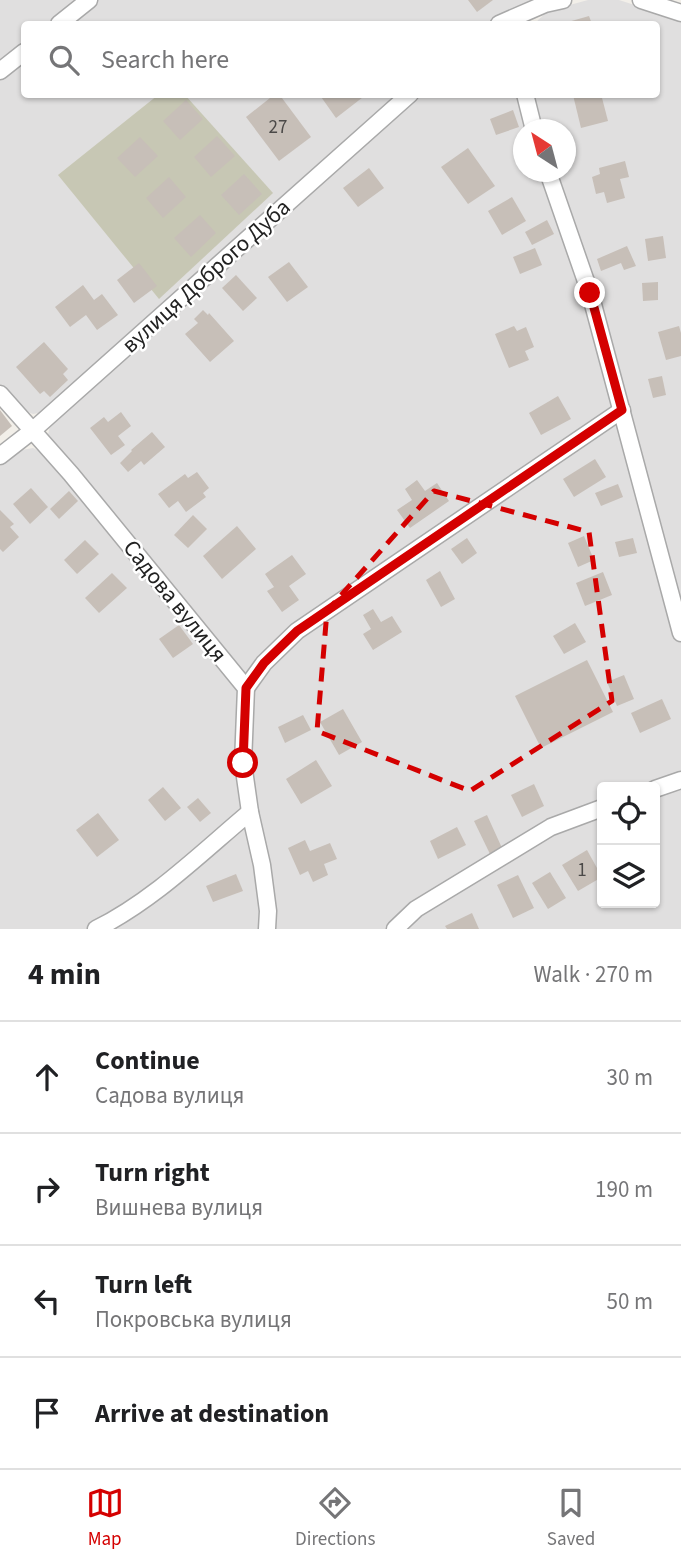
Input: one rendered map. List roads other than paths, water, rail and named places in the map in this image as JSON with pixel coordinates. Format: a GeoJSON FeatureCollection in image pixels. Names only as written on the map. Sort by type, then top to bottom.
{"type":"FeatureCollection","features":[{"type":"Feature","properties":{"kind":"street"},"geometry":{"type":"LineString","coordinates":[[63,21],[89,0]]}},
{"type":"Feature","properties":{"kind":"street"},"geometry":{"type":"LineString","coordinates":[[521,19],[545,4],[563,0]]}},
{"type":"Feature","properties":{"kind":"street"},"geometry":{"type":"LineString","coordinates":[[640,0],[681,13]]}},
{"type":"Feature","properties":{"kind":"street"},"geometry":{"type":"LineString","coordinates":[[0,71],[21,54]]}},
{"type":"Feature","properties":{"kind":"street","name":"вулиця Доброго Дуба"},"geometry":{"type":"LineString","coordinates":[[0,456],[32,431],[406,98]]}},
{"type":"Feature","properties":{"kind":"street"},"geometry":{"type":"LineString","coordinates":[[527,98],[532,119]]}},
{"type":"Feature","properties":{"kind":"street"},"geometry":{"type":"LineString","coordinates":[[551,182],[590,293],[681,633]]}},
{"type":"Feature","properties":{"kind":"street","name":"Садова вулиця"},"geometry":{"type":"LineString","coordinates":[[0,394],[71,474],[246,688]]}},
{"type":"Feature","properties":{"kind":"street"},"geometry":{"type":"LineString","coordinates":[[267,929],[268,911],[262,865],[243,763],[246,688],[264,663],[297,631],[622,410]]}},
{"type":"Feature","properties":{"kind":"street"},"geometry":{"type":"LineString","coordinates":[[660,787],[681,780]]}},
{"type":"Feature","properties":{"kind":"street"},"geometry":{"type":"LineString","coordinates":[[396,929],[416,909],[551,827],[597,810]]}},
{"type":"Feature","properties":{"kind":"street"},"geometry":{"type":"LineString","coordinates":[[96,929],[115,920],[154,893],[250,812]]}}]}
